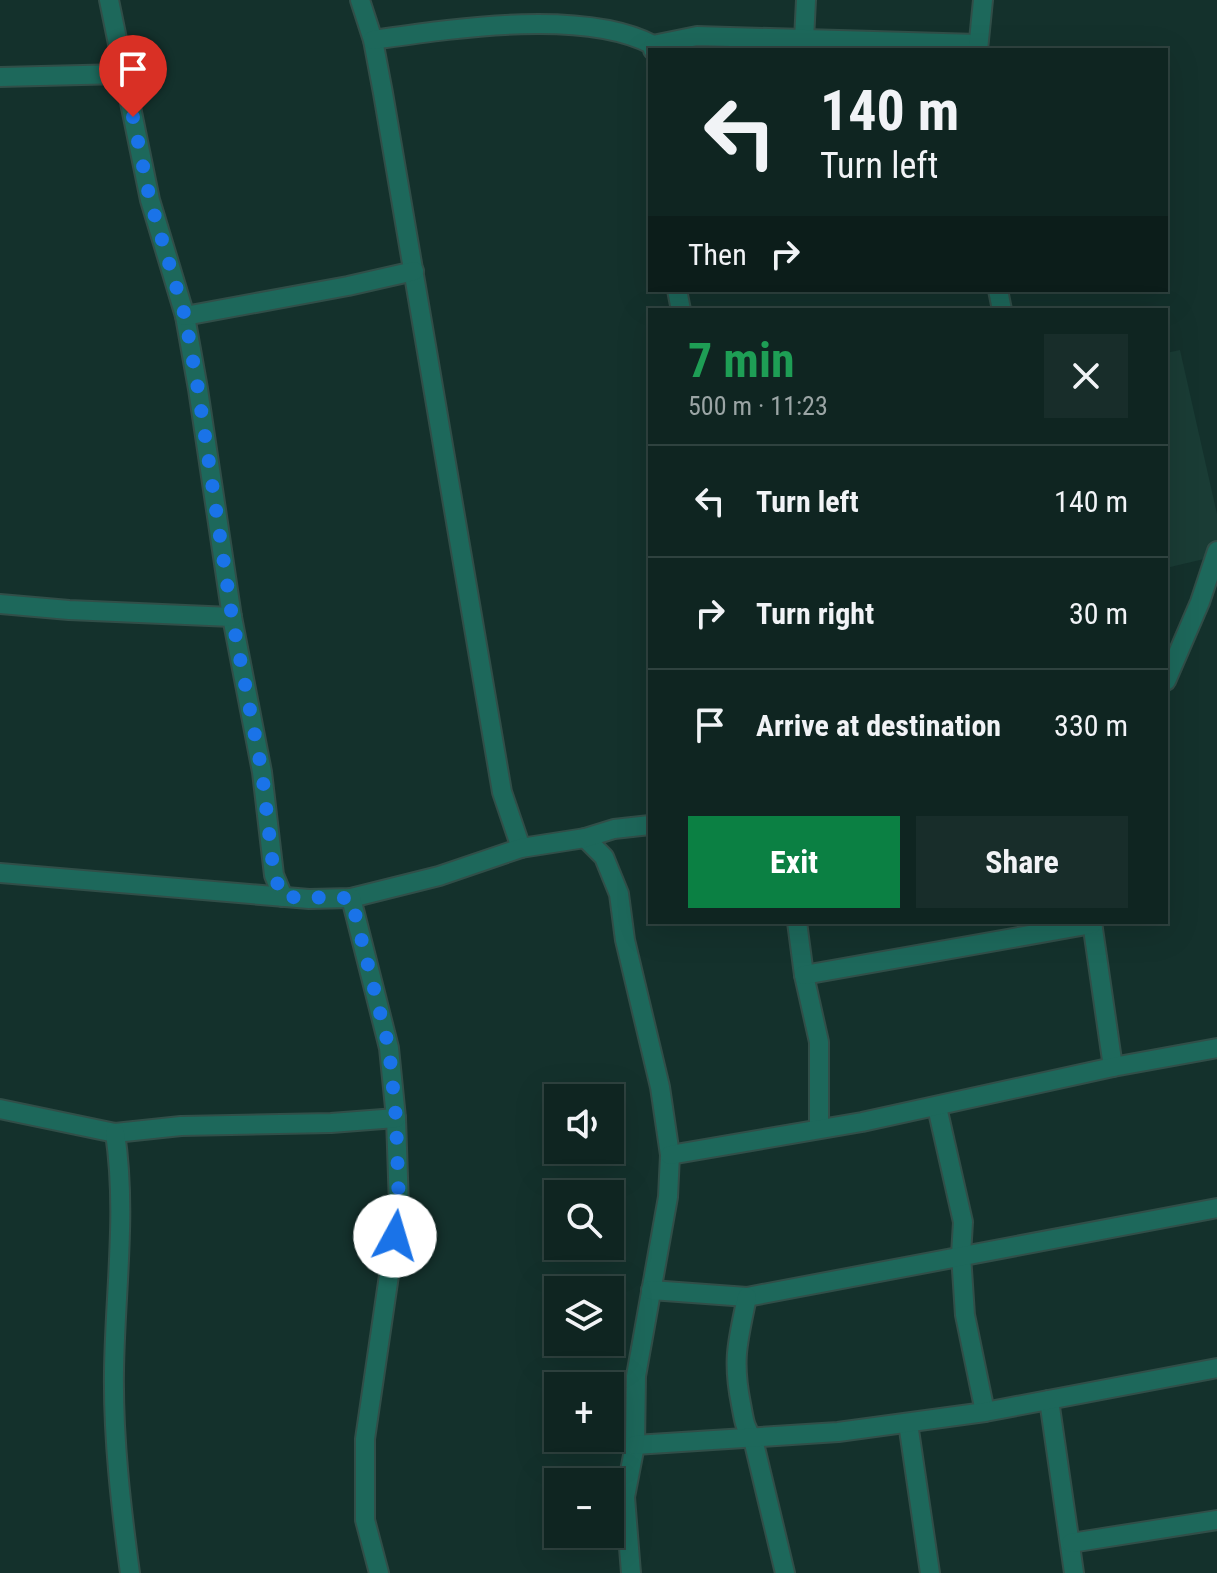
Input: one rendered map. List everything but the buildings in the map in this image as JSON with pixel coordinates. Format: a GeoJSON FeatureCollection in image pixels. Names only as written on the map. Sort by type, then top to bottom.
{"type":"FeatureCollection","features":[{"type":"Feature","properties":{"kind":"street"},"geometry":{"type":"LineString","coordinates":[[109,0],[150,200],[185,316],[232,617],[262,772],[274,875],[283,897]]}},
{"type":"Feature","properties":{"kind":"street"},"geometry":{"type":"LineString","coordinates":[[360,0],[373,40],[502,792],[521,848]]}},
{"type":"Feature","properties":{"kind":"street"},"geometry":{"type":"LineString","coordinates":[[804,40],[806,0]]}},
{"type":"Feature","properties":{"kind":"street"},"geometry":{"type":"LineString","coordinates":[[373,40],[432,32],[543,24],[625,33],[653,47],[697,36],[863,39],[978,47],[983,0]]}},
{"type":"Feature","properties":{"kind":"street"},"geometry":{"type":"LineString","coordinates":[[0,77],[123,74]]}},
{"type":"Feature","properties":{"kind":"street"},"geometry":{"type":"LineString","coordinates":[[185,316],[414,271]]}},
{"type":"Feature","properties":{"kind":"street"},"geometry":{"type":"LineString","coordinates":[[1168,676],[1200,602],[1217,551]]}},
{"type":"Feature","properties":{"kind":"street"},"geometry":{"type":"LineString","coordinates":[[0,604],[232,617]]}},
{"type":"Feature","properties":{"kind":"street"},"geometry":{"type":"LineString","coordinates":[[0,873],[283,897],[351,898],[439,876],[521,848],[648,825]]}},
{"type":"Feature","properties":{"kind":"street"},"geometry":{"type":"LineString","coordinates":[[585,838],[604,857],[619,894],[625,940],[660,1087],[670,1155],[668,1197],[636,1376],[635,1445],[625,1497],[631,1573]]}},
{"type":"Feature","properties":{"kind":"street"},"geometry":{"type":"LineString","coordinates":[[351,898],[389,1048],[396,1118],[399,1207],[365,1439],[365,1520],[379,1573]]}},
{"type":"Feature","properties":{"kind":"street"},"geometry":{"type":"LineString","coordinates":[[797,924],[804,975],[819,1042],[819,1128]]}},
{"type":"Feature","properties":{"kind":"street"},"geometry":{"type":"LineString","coordinates":[[804,975],[1086,924]]}},
{"type":"Feature","properties":{"kind":"street"},"geometry":{"type":"LineString","coordinates":[[1092,924],[1113,1067]]}},
{"type":"Feature","properties":{"kind":"street"},"geometry":{"type":"LineString","coordinates":[[670,1155],[791,1136],[1113,1067],[1217,1048]]}},
{"type":"Feature","properties":{"kind":"street"},"geometry":{"type":"LineString","coordinates":[[937,1107],[963,1222],[961,1255],[965,1315],[985,1412]]}},
{"type":"Feature","properties":{"kind":"street"},"geometry":{"type":"LineString","coordinates":[[0,1109],[115,1133],[181,1126],[331,1123],[396,1118]]}},
{"type":"Feature","properties":{"kind":"street"},"geometry":{"type":"LineString","coordinates":[[115,1133],[119,1157],[120,1244],[114,1371],[117,1446],[130,1573]]}},
{"type":"Feature","properties":{"kind":"street"},"geometry":{"type":"LineString","coordinates":[[651,1290],[747,1297],[1217,1208]]}},
{"type":"Feature","properties":{"kind":"street"},"geometry":{"type":"LineString","coordinates":[[747,1297],[736,1350],[735,1379],[744,1428],[753,1439],[785,1573]]}},
{"type":"Feature","properties":{"kind":"street"},"geometry":{"type":"LineString","coordinates":[[635,1445],[753,1439],[908,1423],[985,1412],[1217,1368]]}},
{"type":"Feature","properties":{"kind":"street"},"geometry":{"type":"LineString","coordinates":[[1049,1400],[1074,1573]]}},
{"type":"Feature","properties":{"kind":"street"},"geometry":{"type":"LineString","coordinates":[[908,1423],[930,1573]]}},
{"type":"Feature","properties":{"kind":"street"},"geometry":{"type":"LineString","coordinates":[[1071,1543],[1217,1520]]}},
{"type":"Feature","properties":{"kind":"shaded area"},"geometry":{"type":"Polygon","coordinates":[[[1180,350],[1217,514],[1217,556],[1168,568],[1168,353],[1180,350]]]}},
{"type":"Feature","properties":{"kind":"route"},"geometry":{"type":"LineString","coordinates":[[133,117],[150,200],[185,316],[232,617],[262,772],[274,875],[283,897],[351,898],[389,1048],[396,1118],[399,1207],[395,1236]]}}]}
